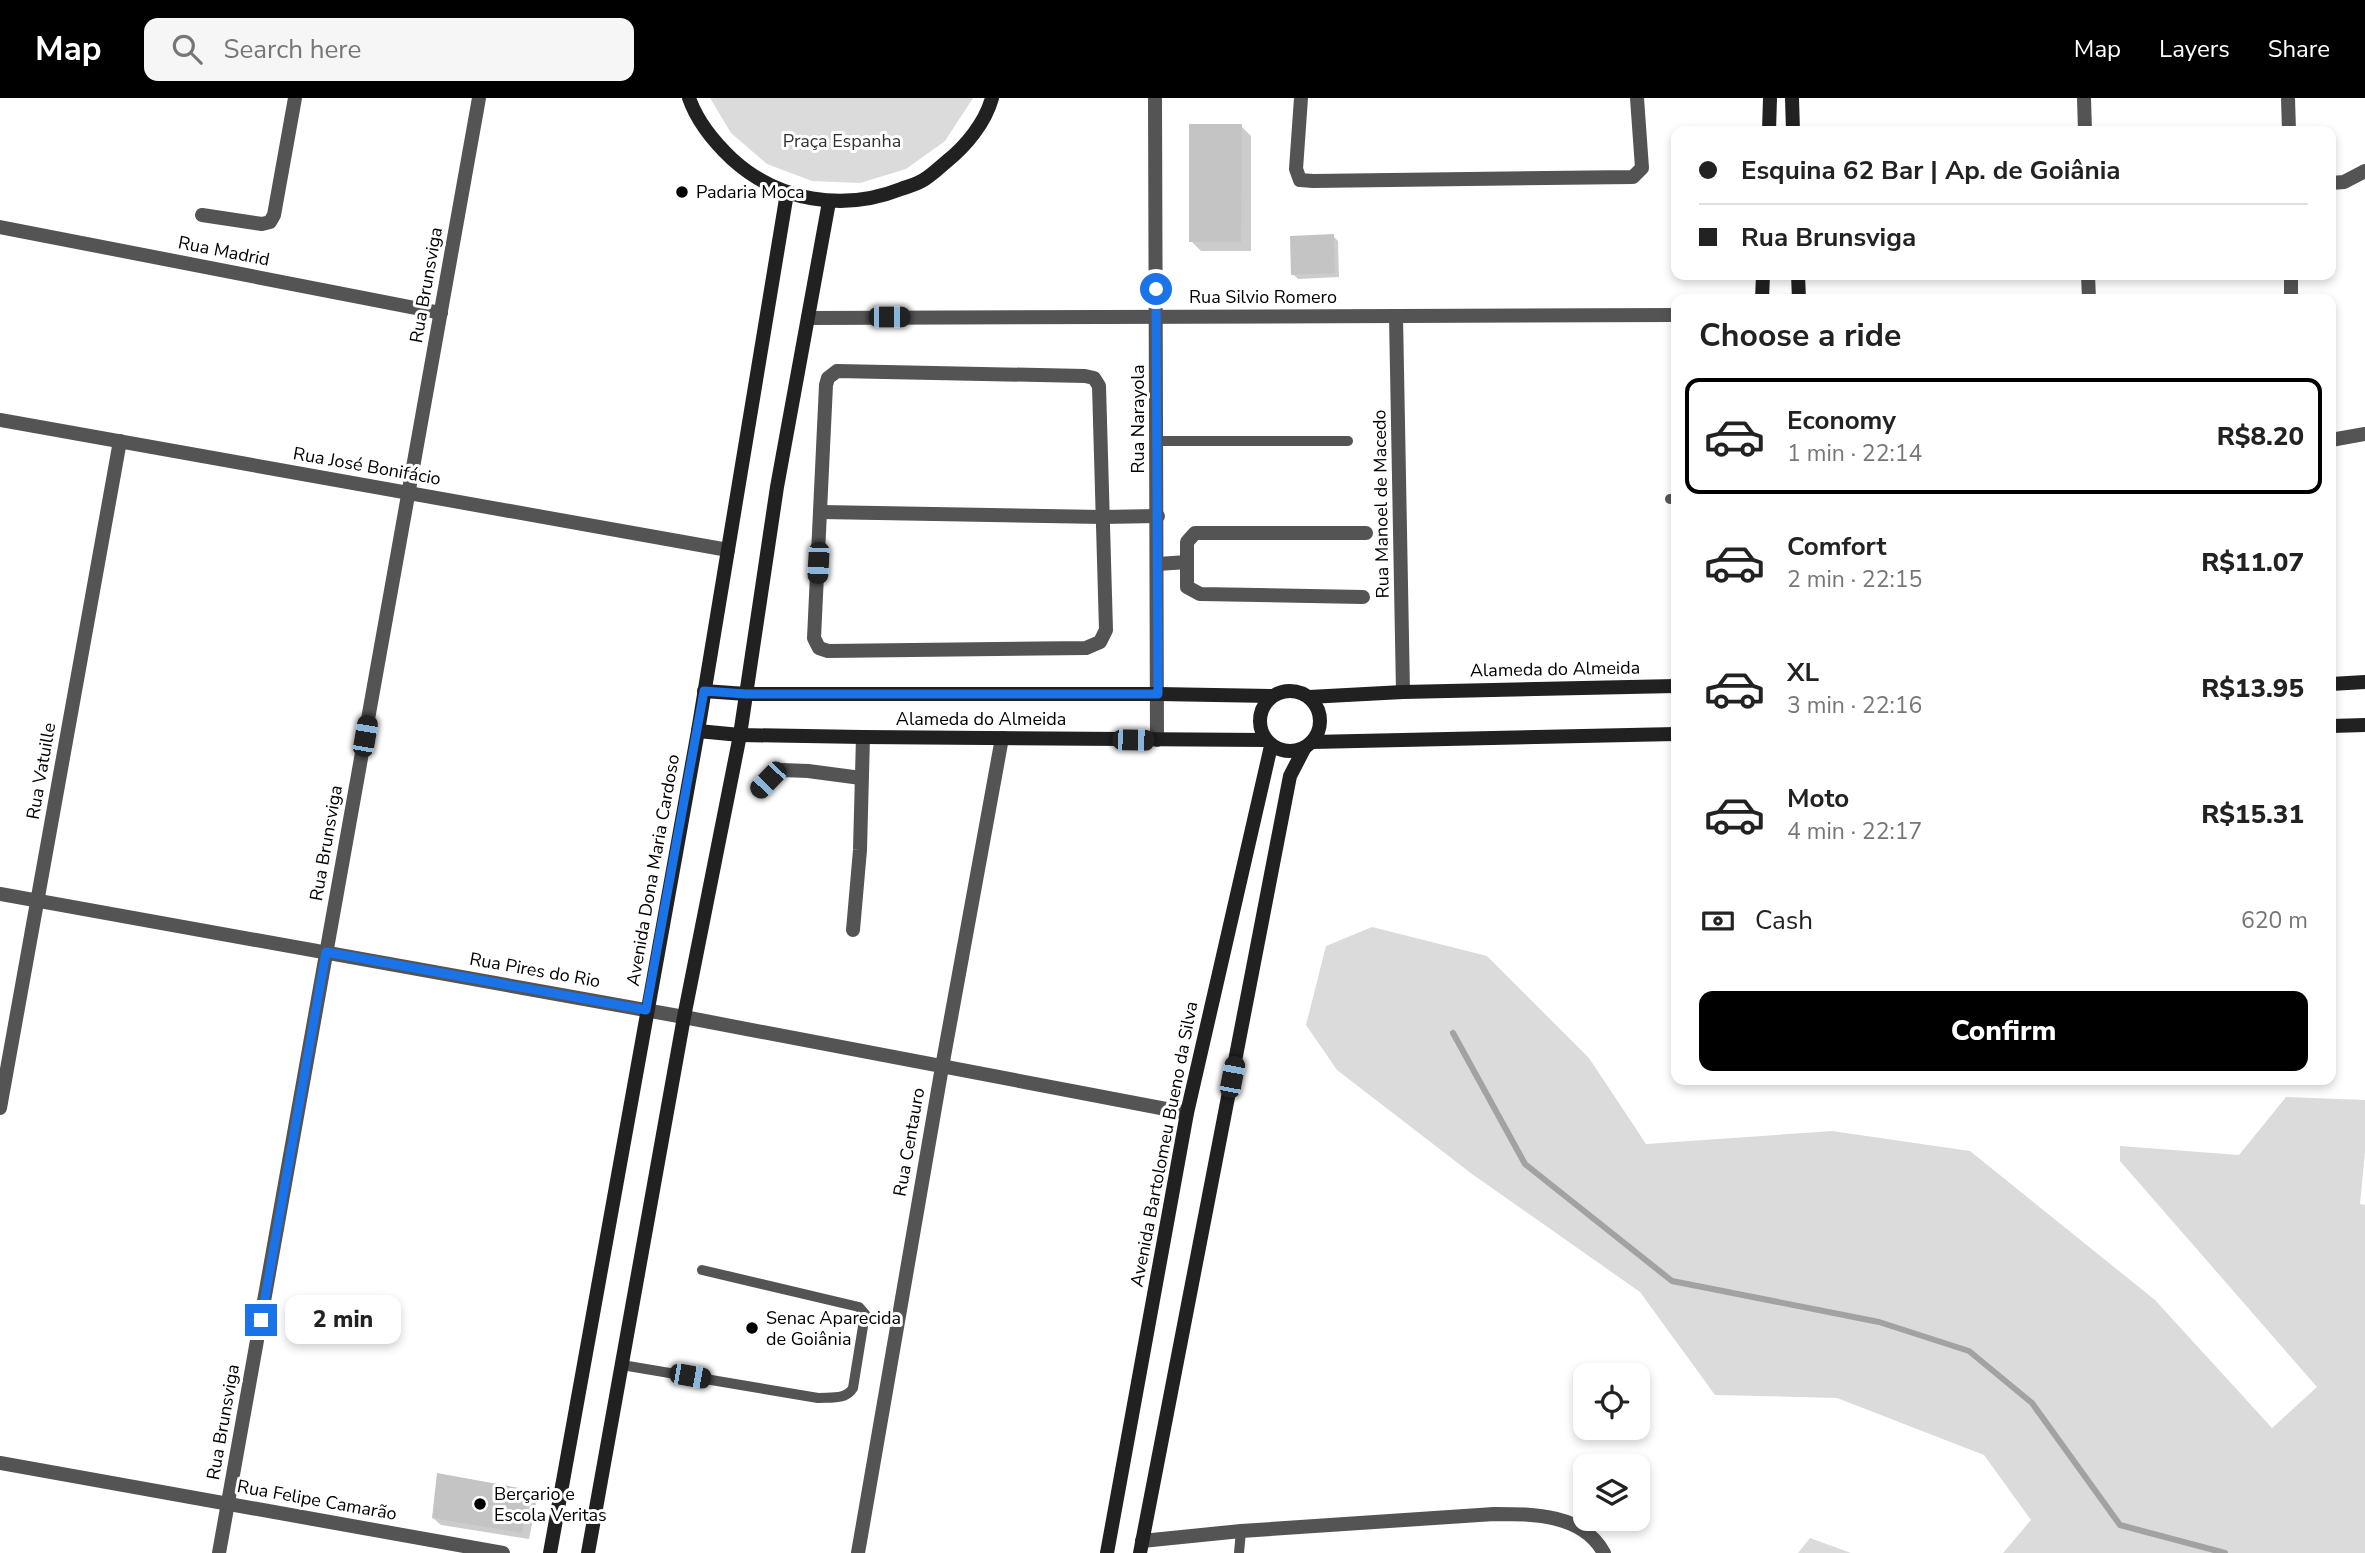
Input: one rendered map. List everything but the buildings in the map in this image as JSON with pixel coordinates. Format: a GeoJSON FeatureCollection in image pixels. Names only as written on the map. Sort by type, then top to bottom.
{"type":"FeatureCollection","features":[{"type":"Feature","properties":{"kind":"street"},"geometry":{"type":"LineString","coordinates":[[202,215],[262,224],[270,222],[274,215],[295,98]]}},
{"type":"Feature","properties":{"kind":"street","name":"Rua Brunsviga"},"geometry":{"type":"LineString","coordinates":[[219,1553],[479,98]]}},
{"type":"Feature","properties":{"kind":"street"},"geometry":{"type":"LineString","coordinates":[[689,98],[692,108],[716,144],[748,173],[787,193],[829,202],[878,198],[924,180],[962,149],[989,108],[992,98]]}},
{"type":"Feature","properties":{"kind":"street","name":"Rua Narayola"},"geometry":{"type":"LineString","coordinates":[[1155,98],[1157,740]]}},
{"type":"Feature","properties":{"kind":"street"},"geometry":{"type":"LineString","coordinates":[[1301,98],[1296,169],[1300,180],[1313,181],[1633,177],[1642,168],[1637,98]]}},
{"type":"Feature","properties":{"kind":"street"},"geometry":{"type":"LineString","coordinates":[[1769,126],[1770,98]]}},
{"type":"Feature","properties":{"kind":"street"},"geometry":{"type":"LineString","coordinates":[[1792,98],[1793,126]]}},
{"type":"Feature","properties":{"kind":"street"},"geometry":{"type":"LineString","coordinates":[[2084,98],[2085,126]]}},
{"type":"Feature","properties":{"kind":"street"},"geometry":{"type":"LineString","coordinates":[[2288,98],[2288,126]]}},
{"type":"Feature","properties":{"kind":"street"},"geometry":{"type":"LineString","coordinates":[[2336,183],[2365,171]]}},
{"type":"Feature","properties":{"kind":"street","name":"Avenida Dona Maria Cardoso"},"geometry":{"type":"LineString","coordinates":[[550,1553],[698,731],[787,193]]}},
{"type":"Feature","properties":{"kind":"street"},"geometry":{"type":"LineString","coordinates":[[589,1553],[684,1017],[740,735],[777,487],[829,202]]}},
{"type":"Feature","properties":{"kind":"street","name":"Rua Madrid"},"geometry":{"type":"LineString","coordinates":[[0,227],[441,313]]}},
{"type":"Feature","properties":{"kind":"street","name":"Rua Silvio Romero"},"geometry":{"type":"LineString","coordinates":[[808,318],[1671,315]]}},
{"type":"Feature","properties":{"kind":"street","name":"Rua Manoel de Macedo"},"geometry":{"type":"LineString","coordinates":[[1396,316],[1403,692]]}},
{"type":"Feature","properties":{"kind":"street"},"geometry":{"type":"LineString","coordinates":[[837,371],[1094,378],[1098,386],[1102,517],[1106,630],[1094,646],[828,651],[819,648],[814,638],[827,385],[828,378],[837,371]]}},
{"type":"Feature","properties":{"kind":"street","name":"Rua José Bonifácio"},"geometry":{"type":"LineString","coordinates":[[0,420],[728,550]]}},
{"type":"Feature","properties":{"kind":"street"},"geometry":{"type":"LineString","coordinates":[[2336,439],[2365,434]]}},
{"type":"Feature","properties":{"kind":"street","name":"Rua Vatuille"},"geometry":{"type":"LineString","coordinates":[[0,1108],[120,442]]}},
{"type":"Feature","properties":{"kind":"street"},"geometry":{"type":"LineString","coordinates":[[821,512],[1158,516]]}},
{"type":"Feature","properties":{"kind":"street"},"geometry":{"type":"LineString","coordinates":[[1363,597],[1200,594],[1186,587],[1187,542],[1195,533],[1366,533]]}},
{"type":"Feature","properties":{"kind":"street"},"geometry":{"type":"LineString","coordinates":[[1158,564],[1187,562]]}},
{"type":"Feature","properties":{"kind":"street"},"geometry":{"type":"LineString","coordinates":[[2336,684],[2365,682]]}},
{"type":"Feature","properties":{"kind":"street","name":"Alameda do Almeida"},"geometry":{"type":"LineString","coordinates":[[1309,697],[1403,692],[1671,686]]}},
{"type":"Feature","properties":{"kind":"street"},"geometry":{"type":"LineString","coordinates":[[1604,1553],[1596,1539],[1579,1527],[1556,1519],[1527,1514],[1241,1531],[1141,1547],[1290,776],[1308,746],[1320,727],[1319,711],[1309,697],[1290,690],[1271,696],[1261,709],[1259,725],[1268,743],[1287,752],[1308,746],[1671,734]]}},
{"type":"Feature","properties":{"kind":"street","name":"Alameda do Almeida"},"geometry":{"type":"LineString","coordinates":[[704,691],[746,694],[1271,696]]}},
{"type":"Feature","properties":{"kind":"street"},"geometry":{"type":"LineString","coordinates":[[2336,726],[2365,725]]}},
{"type":"Feature","properties":{"kind":"street","name":"Alameda do Almeida"},"geometry":{"type":"LineString","coordinates":[[698,731],[740,735],[1268,743]]}},
{"type":"Feature","properties":{"kind":"street"},"geometry":{"type":"LineString","coordinates":[[853,930],[860,850],[863,737]]}},
{"type":"Feature","properties":{"kind":"street","name":"Rua Centauro"},"geometry":{"type":"LineString","coordinates":[[858,1553],[1002,738]]}},
{"type":"Feature","properties":{"kind":"street","name":"Avenida Bartolomeu Bueno da Silva"},"geometry":{"type":"LineString","coordinates":[[1107,1553],[1186,1113],[1268,743]]}},
{"type":"Feature","properties":{"kind":"street"},"geometry":{"type":"LineString","coordinates":[[758,790],[782,770],[861,778]]}},
{"type":"Feature","properties":{"kind":"street","name":"Rua Pires do Rio"},"geometry":{"type":"LineString","coordinates":[[0,894],[684,1017],[1186,1113]]}},
{"type":"Feature","properties":{"kind":"street","name":"Rua Felipe Camarão"},"geometry":{"type":"LineString","coordinates":[[0,1463],[503,1553]]}},
{"type":"Feature","properties":{"kind":"lane"},"geometry":{"type":"LineString","coordinates":[[1157,441],[1348,441]]}},
{"type":"Feature","properties":{"kind":"lane"},"geometry":{"type":"LineString","coordinates":[[622,1365],[818,1398],[841,1397],[850,1393],[865,1314],[859,1307],[702,1270]]}},
{"type":"Feature","properties":{"kind":"lane"},"geometry":{"type":"LineString","coordinates":[[1240,1553],[1241,1531]]}},
{"type":"Feature","properties":{"kind":"green space","name":"Praça Espanha"},"geometry":{"type":"Polygon","coordinates":[[[710,98],[973,98],[945,141],[906,169],[860,183],[812,181],[767,164],[731,133],[710,98]]]}},
{"type":"Feature","properties":{"kind":"green space"},"geometry":{"type":"Polygon","coordinates":[[[1372,927],[1487,956],[1589,1058],[1646,1144],[1832,1131],[1970,1151],[2155,1300],[2272,1428],[2317,1387],[2120,1161],[2120,1146],[2239,1155],[2286,1097],[2365,1100],[2365,1152],[2360,1204],[2365,1205],[2365,1553],[2003,1553],[2031,1520],[1984,1455],[1837,1398],[1715,1395],[1640,1292],[1472,1174],[1337,1070],[1306,1025],[1326,946],[1372,927]]]}},
{"type":"Feature","properties":{"kind":"green space"},"geometry":{"type":"Polygon","coordinates":[[[1810,1538],[1851,1553],[1798,1553],[1810,1538]]]}},
{"type":"Feature","properties":{"kind":"waterway"},"geometry":{"type":"LineString","coordinates":[[1453,1033],[1525,1164],[1672,1281],[1879,1322],[1969,1351],[2032,1403],[2120,1525],[2225,1553]]}},
{"type":"Feature","properties":{"kind":"place","name":"Padaria Moca"},"geometry":{"type":"Point","coordinates":[682,192]}},
{"type":"Feature","properties":{"kind":"place","name":"Senac Aparecida de Goiânia"},"geometry":{"type":"Point","coordinates":[752,1328]}},
{"type":"Feature","properties":{"kind":"place","name":"Berçario e Escola Veritas"},"geometry":{"type":"Point","coordinates":[480,1504]}},
{"type":"Feature","properties":{"kind":"route"},"geometry":{"type":"LineString","coordinates":[[261,1320],[326,952],[646,1010],[704,691],[746,694],[1158,694],[1156,289]]}}]}
